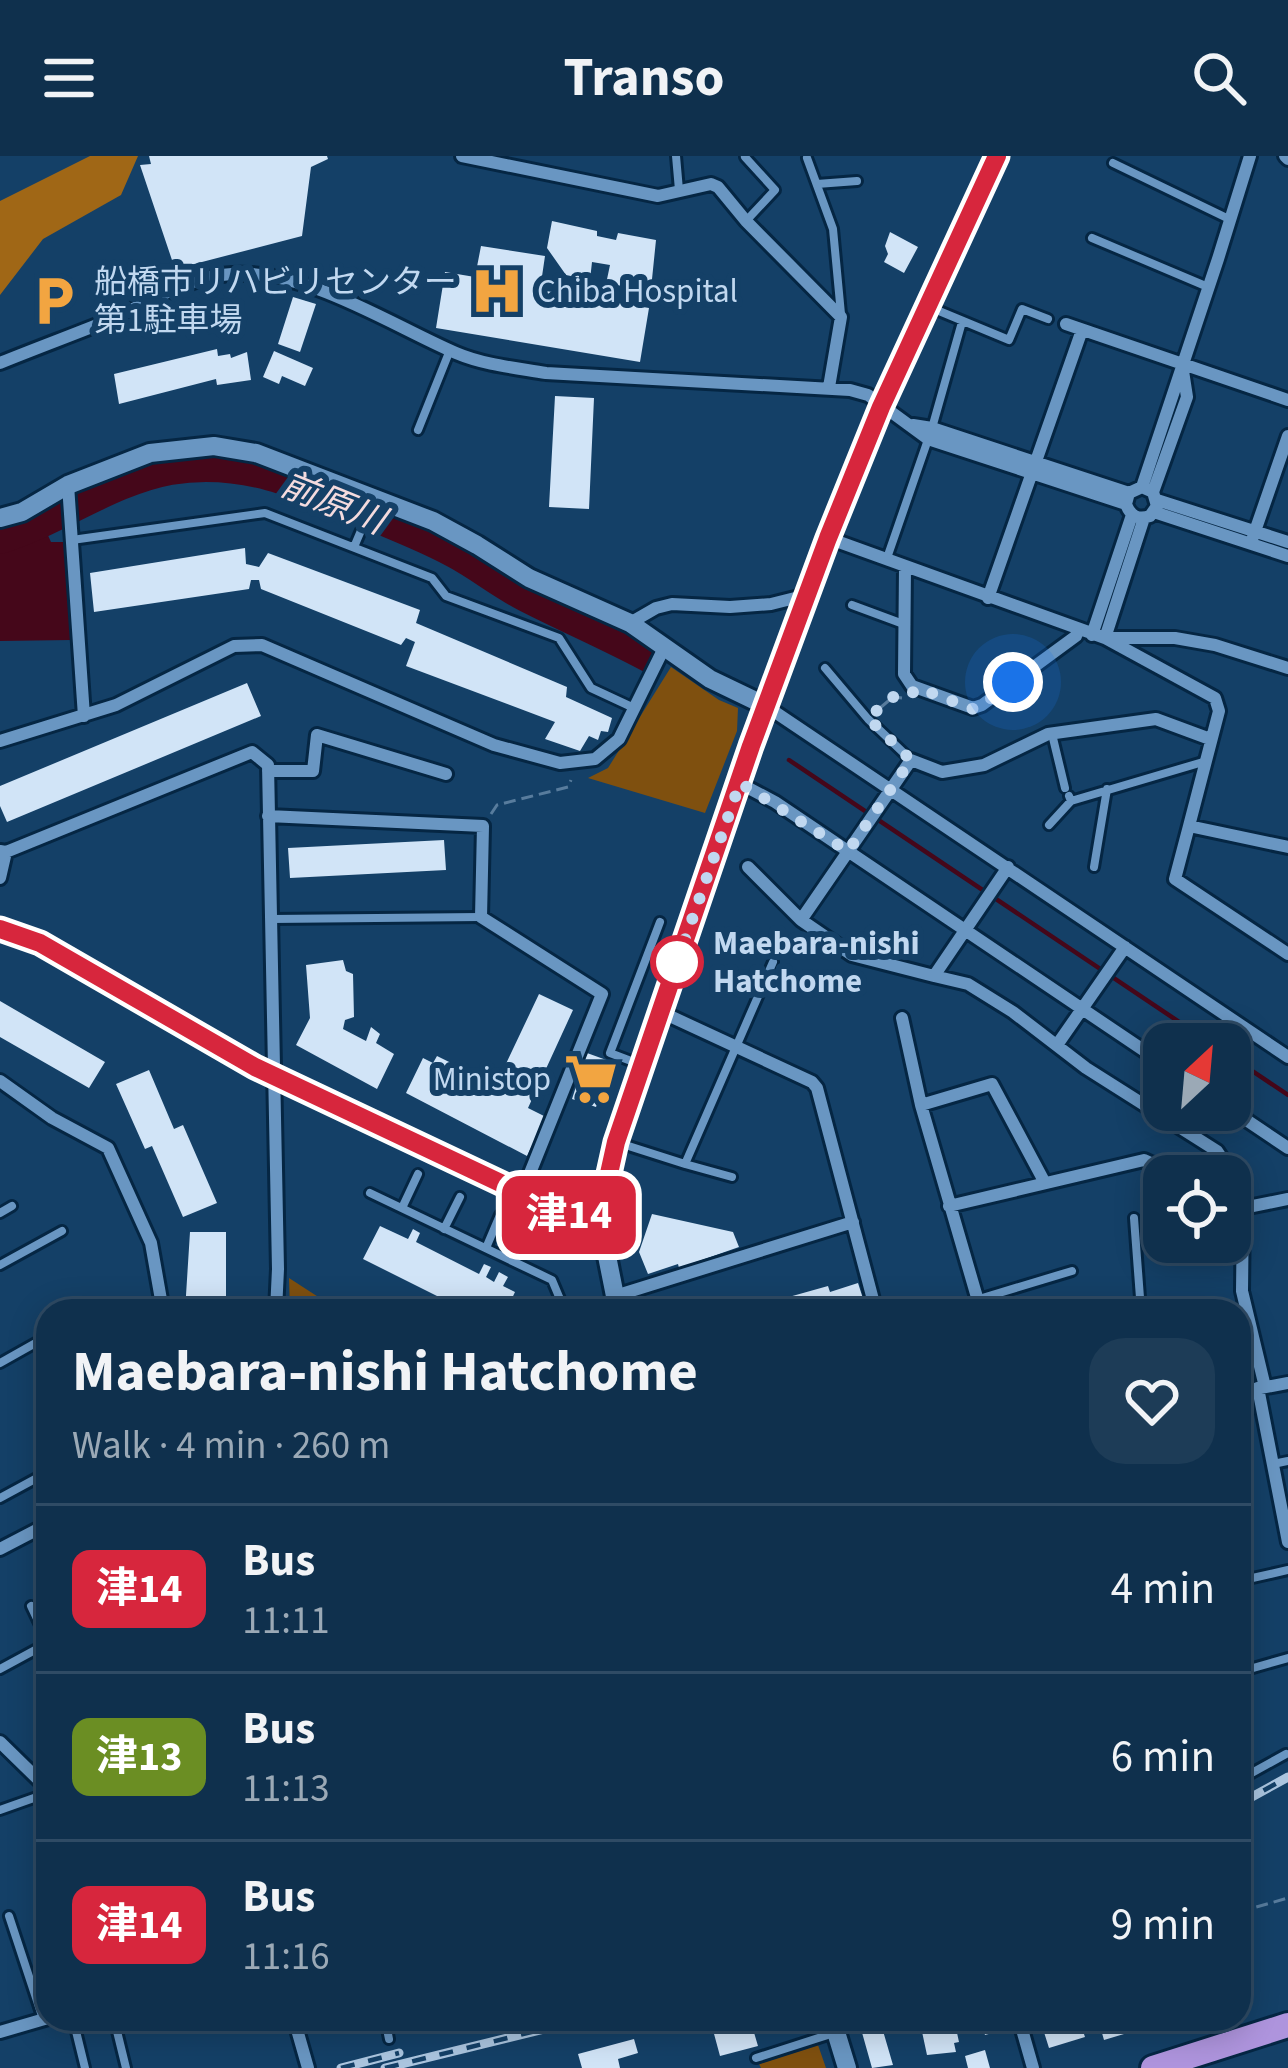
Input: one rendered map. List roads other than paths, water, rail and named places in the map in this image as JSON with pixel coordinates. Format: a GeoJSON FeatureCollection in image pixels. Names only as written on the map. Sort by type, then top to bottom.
{"type":"FeatureCollection","features":[{"type":"Feature","properties":{"kind":"highway"},"geometry":{"type":"LineString","coordinates":[[1153,2068],[1288,2025]]}},
{"type":"Feature","properties":{"kind":"street"},"geometry":{"type":"LineString","coordinates":[[462,156],[534,163],[658,196],[711,184],[718,188],[841,317],[829,387]]}},
{"type":"Feature","properties":{"kind":"street"},"geometry":{"type":"LineString","coordinates":[[615,1299],[602,1231],[602,1205],[616,1142],[659,1011],[828,538],[926,305],[997,156]]}},
{"type":"Feature","properties":{"kind":"street"},"geometry":{"type":"LineString","coordinates":[[1099,637],[1250,156]]}},
{"type":"Feature","properties":{"kind":"street"},"geometry":{"type":"LineString","coordinates":[[0,363],[182,286],[230,274],[293,280],[450,350],[546,374],[829,387],[868,395],[906,424],[930,434],[1253,537],[1288,542]]}},
{"type":"Feature","properties":{"kind":"street"},"geometry":{"type":"LineString","coordinates":[[1066,324],[1288,400]]}},
{"type":"Feature","properties":{"kind":"street"},"geometry":{"type":"LineString","coordinates":[[988,598],[1082,329]]}},
{"type":"Feature","properties":{"kind":"street"},"geometry":{"type":"LineString","coordinates":[[1253,537],[1288,436]]}},
{"type":"Feature","properties":{"kind":"street"},"geometry":{"type":"LineString","coordinates":[[0,518],[150,453],[214,446],[256,453],[433,521],[529,578],[630,623],[710,679],[766,706],[1237,1023]]}},
{"type":"Feature","properties":{"kind":"street"},"geometry":{"type":"LineString","coordinates":[[68,485],[84,716]]}},
{"type":"Feature","properties":{"kind":"street"},"geometry":{"type":"LineString","coordinates":[[1253,537],[1288,556]]}},
{"type":"Feature","properties":{"kind":"street"},"geometry":{"type":"LineString","coordinates":[[828,538],[1099,637],[1215,698],[1219,711],[1174,879],[1288,954]]}},
{"type":"Feature","properties":{"kind":"street"},"geometry":{"type":"LineString","coordinates":[[905,568],[904,674],[912,686],[973,709],[1078,630]]}},
{"type":"Feature","properties":{"kind":"street"},"geometry":{"type":"LineString","coordinates":[[630,623],[672,604],[750,606],[807,596]]}},
{"type":"Feature","properties":{"kind":"street"},"geometry":{"type":"LineString","coordinates":[[1099,637],[1175,638],[1288,668]]}},
{"type":"Feature","properties":{"kind":"street"},"geometry":{"type":"LineString","coordinates":[[0,741],[116,705],[234,646],[262,645],[494,745],[560,763],[595,759],[619,739],[664,648]]}},
{"type":"Feature","properties":{"kind":"street"},"geometry":{"type":"LineString","coordinates":[[801,920],[911,760],[942,772],[984,765],[1052,734],[1156,719],[1210,739]]}},
{"type":"Feature","properties":{"kind":"street"},"geometry":{"type":"LineString","coordinates":[[268,771],[313,771],[317,735],[446,773]]}},
{"type":"Feature","properties":{"kind":"street"},"geometry":{"type":"LineString","coordinates":[[0,878],[3,852],[251,752],[268,765],[277,1299]]}},
{"type":"Feature","properties":{"kind":"street"},"geometry":{"type":"LineString","coordinates":[[740,783],[1143,1050]]}},
{"type":"Feature","properties":{"kind":"street"},"geometry":{"type":"LineString","coordinates":[[268,815],[483,826],[481,916],[602,994],[522,1193]]}},
{"type":"Feature","properties":{"kind":"street"},"geometry":{"type":"LineString","coordinates":[[1189,826],[1288,847]]}},
{"type":"Feature","properties":{"kind":"street"},"geometry":{"type":"LineString","coordinates":[[748,867],[801,920],[852,955],[968,984],[1143,1104]]}},
{"type":"Feature","properties":{"kind":"street"},"geometry":{"type":"LineString","coordinates":[[934,976],[1007,867]]}},
{"type":"Feature","properties":{"kind":"street"},"geometry":{"type":"LineString","coordinates":[[0,929],[40,943],[273,1076],[602,1231]]}},
{"type":"Feature","properties":{"kind":"street"},"geometry":{"type":"LineString","coordinates":[[1058,1045],[1125,947]]}},
{"type":"Feature","properties":{"kind":"street"},"geometry":{"type":"LineString","coordinates":[[659,1011],[817,1088],[873,1299]]}},
{"type":"Feature","properties":{"kind":"street"},"geometry":{"type":"LineString","coordinates":[[902,1018],[921,1105],[977,1299]]}},
{"type":"Feature","properties":{"kind":"street"},"geometry":{"type":"LineString","coordinates":[[1251,1032],[1288,1057]]}},
{"type":"Feature","properties":{"kind":"street"},"geometry":{"type":"LineString","coordinates":[[0,1082],[52,1118],[108,1148],[151,1243],[161,1299]]}},
{"type":"Feature","properties":{"kind":"street"},"geometry":{"type":"LineString","coordinates":[[921,1105],[992,1084],[1045,1183]]}},
{"type":"Feature","properties":{"kind":"street"},"geometry":{"type":"LineString","coordinates":[[1251,1123],[1288,1148]]}},
{"type":"Feature","properties":{"kind":"street"},"geometry":{"type":"LineString","coordinates":[[1186,1131],[1220,1155]]}},
{"type":"Feature","properties":{"kind":"street"},"geometry":{"type":"LineString","coordinates":[[949,1206],[1143,1160]]}},
{"type":"Feature","properties":{"kind":"street"},"geometry":{"type":"LineString","coordinates":[[1251,1206],[1288,1199]]}},
{"type":"Feature","properties":{"kind":"street"},"geometry":{"type":"LineString","coordinates":[[628,1299],[853,1222]]}},
{"type":"Feature","properties":{"kind":"street"},"geometry":{"type":"LineString","coordinates":[[1243,1263],[1245,1299]]}},
{"type":"Feature","properties":{"kind":"street"},"geometry":{"type":"LineString","coordinates":[[1251,1332],[1288,1538]]}},
{"type":"Feature","properties":{"kind":"street"},"geometry":{"type":"LineString","coordinates":[[1251,1390],[1288,1382]]}},
{"type":"Feature","properties":{"kind":"street"},"geometry":{"type":"LineString","coordinates":[[0,1549],[36,1530]]}},
{"type":"Feature","properties":{"kind":"street"},"geometry":{"type":"LineString","coordinates":[[1,1744],[36,1779]]}},
{"type":"Feature","properties":{"kind":"street"},"geometry":{"type":"LineString","coordinates":[[0,2032],[36,2021]]}},
{"type":"Feature","properties":{"kind":"street"},"geometry":{"type":"LineString","coordinates":[[297,2031],[308,2068]]}},
{"type":"Feature","properties":{"kind":"street"},"geometry":{"type":"LineString","coordinates":[[836,2031],[847,2068]]}},
{"type":"Feature","properties":{"kind":"street"},"geometry":{"type":"LineString","coordinates":[[1022,2031],[1033,2068]]}},
{"type":"Feature","properties":{"kind":"lane"},"geometry":{"type":"LineString","coordinates":[[676,156],[679,191]]}},
{"type":"Feature","properties":{"kind":"lane"},"geometry":{"type":"LineString","coordinates":[[745,157],[775,190],[746,220]]}},
{"type":"Feature","properties":{"kind":"lane"},"geometry":{"type":"LineString","coordinates":[[807,158],[833,229],[841,317]]}},
{"type":"Feature","properties":{"kind":"lane"},"geometry":{"type":"LineString","coordinates":[[1113,164],[1229,219]]}},
{"type":"Feature","properties":{"kind":"lane"},"geometry":{"type":"LineString","coordinates":[[817,184],[857,182]]}},
{"type":"Feature","properties":{"kind":"lane"},"geometry":{"type":"LineString","coordinates":[[1093,238],[1208,287]]}},
{"type":"Feature","properties":{"kind":"lane"},"geometry":{"type":"LineString","coordinates":[[926,305],[1009,340],[1022,309],[1048,319]]}},
{"type":"Feature","properties":{"kind":"lane"},"geometry":{"type":"LineString","coordinates":[[886,558],[930,434],[962,322]]}},
{"type":"Feature","properties":{"kind":"lane"},"geometry":{"type":"LineString","coordinates":[[418,430],[450,350]]}},
{"type":"Feature","properties":{"kind":"lane"},"geometry":{"type":"LineString","coordinates":[[353,548],[374,500]]}},
{"type":"Feature","properties":{"kind":"lane"},"geometry":{"type":"LineString","coordinates":[[72,540],[265,513],[432,578],[446,596],[559,638],[591,688],[634,708]]}},
{"type":"Feature","properties":{"kind":"lane"},"geometry":{"type":"LineString","coordinates":[[851,605],[906,625]]}},
{"type":"Feature","properties":{"kind":"lane"},"geometry":{"type":"LineString","coordinates":[[825,668],[911,760]]}},
{"type":"Feature","properties":{"kind":"lane"},"geometry":{"type":"LineString","coordinates":[[1049,824],[1068,795],[1052,734]]}},
{"type":"Feature","properties":{"kind":"lane"},"geometry":{"type":"LineString","coordinates":[[1068,795],[1203,763]]}},
{"type":"Feature","properties":{"kind":"lane"},"geometry":{"type":"LineString","coordinates":[[1094,867],[1108,789]]}},
{"type":"Feature","properties":{"kind":"lane"},"geometry":{"type":"LineString","coordinates":[[270,920],[481,916]]}},
{"type":"Feature","properties":{"kind":"lane"},"geometry":{"type":"LineString","coordinates":[[641,1065],[610,1053],[660,922]]}},
{"type":"Feature","properties":{"kind":"lane"},"geometry":{"type":"LineString","coordinates":[[685,1164],[773,962]]}},
{"type":"Feature","properties":{"kind":"lane"},"geometry":{"type":"LineString","coordinates":[[616,1142],[732,1178]]}},
{"type":"Feature","properties":{"kind":"lane"},"geometry":{"type":"LineString","coordinates":[[402,1208],[418,1174]]}},
{"type":"Feature","properties":{"kind":"lane"},"geometry":{"type":"LineString","coordinates":[[370,1193],[552,1280],[560,1299]]}},
{"type":"Feature","properties":{"kind":"lane"},"geometry":{"type":"LineString","coordinates":[[445,1229],[460,1197]]}},
{"type":"Feature","properties":{"kind":"lane"},"geometry":{"type":"LineString","coordinates":[[0,1213],[12,1206]]}},
{"type":"Feature","properties":{"kind":"lane"},"geometry":{"type":"LineString","coordinates":[[485,1249],[500,1215]]}},
{"type":"Feature","properties":{"kind":"lane"},"geometry":{"type":"LineString","coordinates":[[1133,1218],[1140,1299]]}},
{"type":"Feature","properties":{"kind":"lane"},"geometry":{"type":"LineString","coordinates":[[0,1265],[62,1231]]}},
{"type":"Feature","properties":{"kind":"lane"},"geometry":{"type":"LineString","coordinates":[[995,1299],[1072,1271]]}},
{"type":"Feature","properties":{"kind":"lane"},"geometry":{"type":"LineString","coordinates":[[0,1363],[36,1343]]}},
{"type":"Feature","properties":{"kind":"lane"},"geometry":{"type":"LineString","coordinates":[[1273,1464],[1288,1461]]}},
{"type":"Feature","properties":{"kind":"lane"},"geometry":{"type":"LineString","coordinates":[[0,1498],[36,1478]]}},
{"type":"Feature","properties":{"kind":"lane"},"geometry":{"type":"LineString","coordinates":[[1251,1578],[1288,1570]]}},
{"type":"Feature","properties":{"kind":"lane"},"geometry":{"type":"LineString","coordinates":[[31,1606],[36,1617]]}},
{"type":"Feature","properties":{"kind":"lane"},"geometry":{"type":"LineString","coordinates":[[0,1669],[36,1650]]}},
{"type":"Feature","properties":{"kind":"lane"},"geometry":{"type":"LineString","coordinates":[[1251,1669],[1288,1658]]}},
{"type":"Feature","properties":{"kind":"lane"},"geometry":{"type":"LineString","coordinates":[[1251,1773],[1286,1754]]}},
{"type":"Feature","properties":{"kind":"lane"},"geometry":{"type":"LineString","coordinates":[[0,1810],[36,1796]]}},
{"type":"Feature","properties":{"kind":"lane"},"geometry":{"type":"LineString","coordinates":[[9,1916],[36,1992]]}},
{"type":"Feature","properties":{"kind":"lane"},"geometry":{"type":"LineString","coordinates":[[76,2031],[85,2068]]}},
{"type":"Feature","properties":{"kind":"lane"},"geometry":{"type":"LineString","coordinates":[[117,2031],[126,2068]]}},
{"type":"Feature","properties":{"kind":"lane"},"geometry":{"type":"LineString","coordinates":[[388,2031],[389,2038]]}},
{"type":"Feature","properties":{"kind":"lane"},"geometry":{"type":"LineString","coordinates":[[756,2058],[822,2031]]}},
{"type":"Feature","properties":{"kind":"waterway","name":"前原川"},"geometry":{"type":"LineString","coordinates":[[0,539],[148,475],[196,467],[246,470],[317,492],[433,542],[526,597],[650,658]]}},
{"type":"Feature","properties":{"kind":"waterway","name":"前原川"},"geometry":{"type":"LineString","coordinates":[[789,760],[1181,1023]]}},
{"type":"Feature","properties":{"kind":"waterway","name":"前原川"},"geometry":{"type":"LineString","coordinates":[[1251,1070],[1288,1095]]}},
{"type":"Feature","properties":{"kind":"railway"},"geometry":{"type":"LineString","coordinates":[[1251,1797],[1288,1777]]}},
{"type":"Feature","properties":{"kind":"railway"},"geometry":{"type":"LineString","coordinates":[[385,2068],[536,2031]]}},
{"type":"Feature","properties":{"kind":"railway"},"geometry":{"type":"LineString","coordinates":[[341,2068],[399,2053]]}},
{"type":"Feature","properties":{"kind":"place","name":"Chiba Hospital"},"geometry":{"type":"Point","coordinates":[497,291]}},
{"type":"Feature","properties":{"kind":"place","name":"船橋市リハビリセンター 第1駐車場"},"geometry":{"type":"Point","coordinates":[54,301]}},
{"type":"Feature","properties":{"kind":"place","name":"Maebara-nishi Hatchome"},"geometry":{"type":"Point","coordinates":[677,962]}},
{"type":"Feature","properties":{"kind":"place","name":"Ministop"},"geometry":{"type":"Point","coordinates":[591,1079]}}]}
